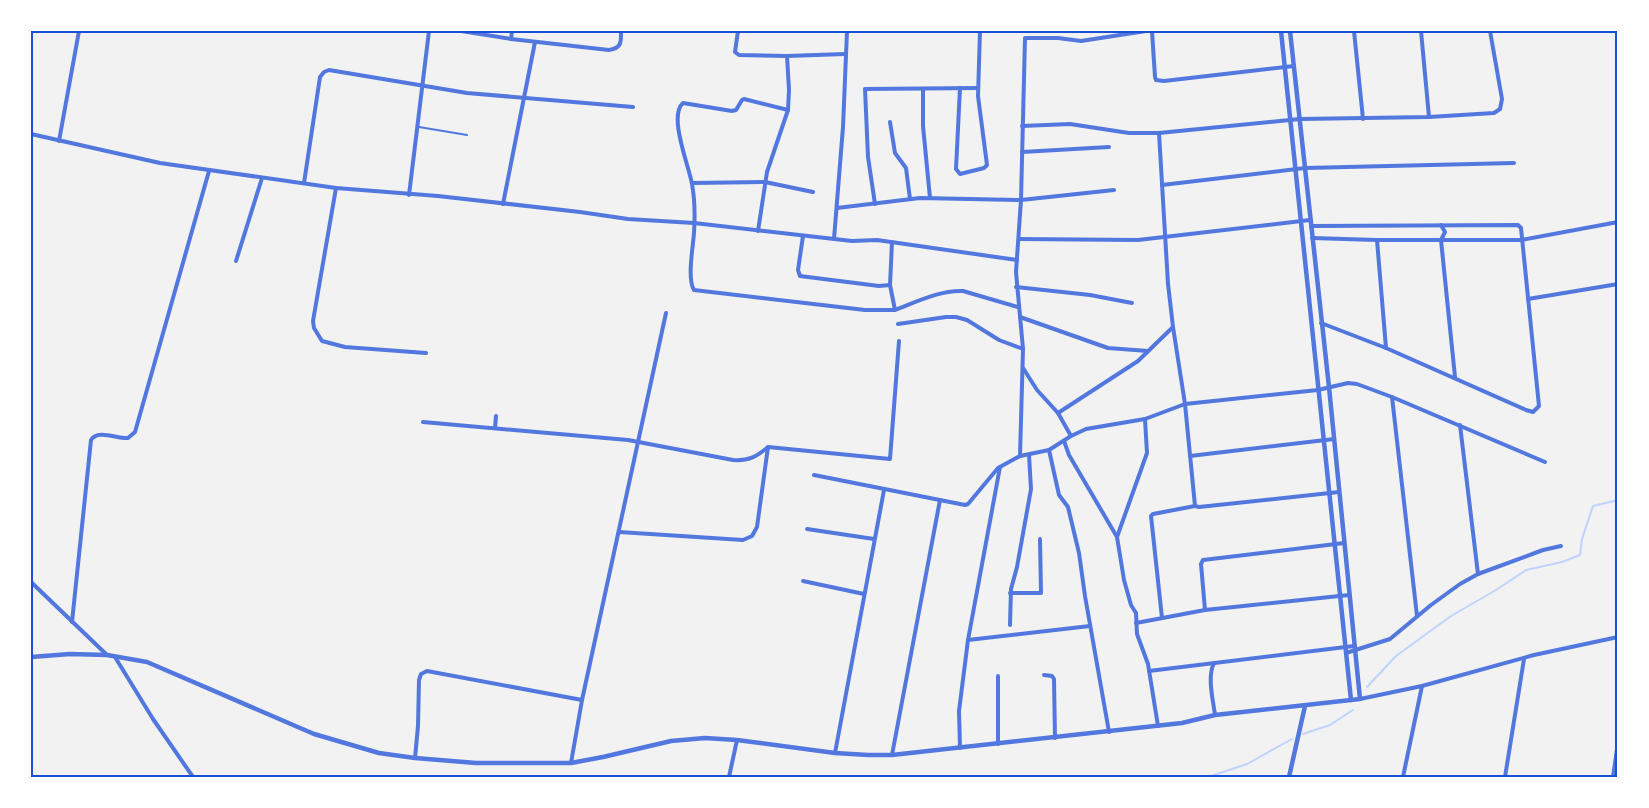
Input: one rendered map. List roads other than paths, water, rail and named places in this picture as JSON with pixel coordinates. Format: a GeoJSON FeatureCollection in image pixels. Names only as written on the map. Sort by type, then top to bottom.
{"type":"FeatureCollection","features":[{"type":"Feature","properties":{"kind":"street"},"geometry":{"type":"LineString","coordinates":[[59,141],[79,31]]}},
{"type":"Feature","properties":{"kind":"street"},"geometry":{"type":"LineString","coordinates":[[409,195],[429,31]]}},
{"type":"Feature","properties":{"kind":"street"},"geometry":{"type":"LineString","coordinates":[[461,31],[511,39],[609,50],[616,49],[619,46],[621,31]]}},
{"type":"Feature","properties":{"kind":"street"},"geometry":{"type":"LineString","coordinates":[[511,39],[512,31]]}},
{"type":"Feature","properties":{"kind":"street"},"geometry":{"type":"LineString","coordinates":[[738,31],[735,48],[737,54],[787,56],[845,54]]}},
{"type":"Feature","properties":{"kind":"street"},"geometry":{"type":"LineString","coordinates":[[834,240],[843,127],[847,31]]}},
{"type":"Feature","properties":{"kind":"street"},"geometry":{"type":"LineString","coordinates":[[960,88],[956,169],[960,174],[984,168],[987,165],[978,88],[980,31]]}},
{"type":"Feature","properties":{"kind":"street"},"geometry":{"type":"LineString","coordinates":[[1020,456],[1023,350],[1016,287],[1021,200],[1024,31]]}},
{"type":"Feature","properties":{"kind":"street"},"geometry":{"type":"LineString","coordinates":[[1058,38],[1059,31]]}},
{"type":"Feature","properties":{"kind":"street"},"geometry":{"type":"LineString","coordinates":[[1024,38],[1058,38],[1081,41],[1146,31]]}},
{"type":"Feature","properties":{"kind":"street"},"geometry":{"type":"LineString","coordinates":[[1152,31],[1156,80],[1164,81],[1294,66]]}},
{"type":"Feature","properties":{"kind":"street"},"geometry":{"type":"LineString","coordinates":[[1281,31],[1351,700]]}},
{"type":"Feature","properties":{"kind":"street"},"geometry":{"type":"LineString","coordinates":[[1290,31],[1329,387],[1360,699]]}},
{"type":"Feature","properties":{"kind":"street"},"geometry":{"type":"LineString","coordinates":[[1354,31],[1363,119]]}},
{"type":"Feature","properties":{"kind":"street"},"geometry":{"type":"LineString","coordinates":[[1421,31],[1429,117]]}},
{"type":"Feature","properties":{"kind":"street"},"geometry":{"type":"LineString","coordinates":[[1022,126],[1070,124],[1129,133],[1159,133],[1300,118],[1363,119],[1494,113],[1500,110],[1502,99],[1490,31]]}},
{"type":"Feature","properties":{"kind":"street"},"geometry":{"type":"LineString","coordinates":[[503,204],[535,42]]}},
{"type":"Feature","properties":{"kind":"street"},"geometry":{"type":"LineString","coordinates":[[758,230],[765,182],[788,110],[787,56]]}},
{"type":"Feature","properties":{"kind":"street"},"geometry":{"type":"LineString","coordinates":[[304,183],[320,77],[324,72],[333,70],[467,93],[633,107]]}},
{"type":"Feature","properties":{"kind":"street"},"geometry":{"type":"LineString","coordinates":[[875,204],[868,157],[865,89],[978,88]]}},
{"type":"Feature","properties":{"kind":"street"},"geometry":{"type":"LineString","coordinates":[[923,89],[923,126],[930,198]]}},
{"type":"Feature","properties":{"kind":"street"},"geometry":{"type":"LineString","coordinates":[[788,110],[744,99],[736,110],[730,111],[682,103],[679,114],[680,134],[692,183],[694,223],[691,282],[694,290],[865,310],[895,310],[934,295],[963,291],[1018,307]]}},
{"type":"Feature","properties":{"kind":"street"},"geometry":{"type":"LineString","coordinates":[[890,122],[895,153],[906,168],[910,200]]}},
{"type":"Feature","properties":{"kind":"street"},"geometry":{"type":"LineString","coordinates":[[1159,133],[1168,284],[1185,404],[1195,506]]}},
{"type":"Feature","properties":{"kind":"street"},"geometry":{"type":"LineString","coordinates":[[31,134],[160,163],[336,188],[438,196],[628,219],[694,223],[834,240],[878,240],[1017,260]]}},
{"type":"Feature","properties":{"kind":"street"},"geometry":{"type":"LineString","coordinates":[[1022,152],[1109,147]]}},
{"type":"Feature","properties":{"kind":"street"},"geometry":{"type":"LineString","coordinates":[[1162,185],[1305,168],[1514,163]]}},
{"type":"Feature","properties":{"kind":"street"},"geometry":{"type":"LineString","coordinates":[[72,622],[91,440],[93,436],[98,434],[128,438],[135,432],[209,171]]}},
{"type":"Feature","properties":{"kind":"street"},"geometry":{"type":"LineString","coordinates":[[236,261],[262,178]]}},
{"type":"Feature","properties":{"kind":"street"},"geometry":{"type":"LineString","coordinates":[[692,183],[765,182],[813,192]]}},
{"type":"Feature","properties":{"kind":"street"},"geometry":{"type":"LineString","coordinates":[[336,188],[313,320],[314,328],[322,341],[345,347],[426,353]]}},
{"type":"Feature","properties":{"kind":"street"},"geometry":{"type":"LineString","coordinates":[[837,208],[930,198],[1021,200],[1114,190]]}},
{"type":"Feature","properties":{"kind":"street"},"geometry":{"type":"LineString","coordinates":[[1019,239],[1138,240],[1310,220]]}},
{"type":"Feature","properties":{"kind":"street"},"geometry":{"type":"LineString","coordinates":[[1312,238],[1521,240],[1618,222]]}},
{"type":"Feature","properties":{"kind":"street"},"geometry":{"type":"LineString","coordinates":[[1311,226],[1515,224],[1521,228],[1539,406],[1533,412],[1526,410],[1455,377],[1321,323]]}},
{"type":"Feature","properties":{"kind":"street"},"geometry":{"type":"LineString","coordinates":[[1441,225],[1445,232],[1441,240],[1455,377]]}},
{"type":"Feature","properties":{"kind":"street"},"geometry":{"type":"LineString","coordinates":[[803,236],[798,270],[800,276],[879,286],[890,285]]}},
{"type":"Feature","properties":{"kind":"street"},"geometry":{"type":"LineString","coordinates":[[1377,240],[1386,348]]}},
{"type":"Feature","properties":{"kind":"street"},"geometry":{"type":"LineString","coordinates":[[892,242],[890,285],[895,310]]}},
{"type":"Feature","properties":{"kind":"street"},"geometry":{"type":"LineString","coordinates":[[1528,299],[1618,284]]}},
{"type":"Feature","properties":{"kind":"street"},"geometry":{"type":"LineString","coordinates":[[1016,287],[1090,294],[1132,303]]}},
{"type":"Feature","properties":{"kind":"street"},"geometry":{"type":"LineString","coordinates":[[571,763],[582,700],[666,312]]}},
{"type":"Feature","properties":{"kind":"street"},"geometry":{"type":"LineString","coordinates":[[898,324],[956,317],[967,320],[999,340],[1023,350]]}},
{"type":"Feature","properties":{"kind":"street"},"geometry":{"type":"LineString","coordinates":[[1020,318],[1108,348],[1148,351]]}},
{"type":"Feature","properties":{"kind":"street"},"geometry":{"type":"LineString","coordinates":[[1058,413],[1131,365],[1173,327]]}},
{"type":"Feature","properties":{"kind":"street"},"geometry":{"type":"LineString","coordinates":[[423,422],[628,440],[740,460],[752,458],[768,447],[890,459],[899,341]]}},
{"type":"Feature","properties":{"kind":"street"},"geometry":{"type":"LineString","coordinates":[[1022,367],[1037,390],[1058,413],[1070,436]]}},
{"type":"Feature","properties":{"kind":"street"},"geometry":{"type":"LineString","coordinates":[[814,475],[961,505],[968,504],[990,475],[1000,467],[1020,456],[1049,450],[1070,436],[1086,429],[1145,419],[1185,404],[1318,390],[1348,383],[1357,384],[1392,397],[1545,462]]}},
{"type":"Feature","properties":{"kind":"street"},"geometry":{"type":"LineString","coordinates":[[1392,397],[1417,616]]}},
{"type":"Feature","properties":{"kind":"street"},"geometry":{"type":"LineString","coordinates":[[495,428],[496,416]]}},
{"type":"Feature","properties":{"kind":"street"},"geometry":{"type":"LineString","coordinates":[[1117,538],[1147,453],[1145,419]]}},
{"type":"Feature","properties":{"kind":"street"},"geometry":{"type":"LineString","coordinates":[[1460,425],[1478,574]]}},
{"type":"Feature","properties":{"kind":"street"},"geometry":{"type":"LineString","coordinates":[[1190,456],[1334,439]]}},
{"type":"Feature","properties":{"kind":"street"},"geometry":{"type":"LineString","coordinates":[[1064,441],[1069,455],[1117,538],[1124,580],[1131,605],[1136,613],[1140,648],[1148,664],[1158,726]]}},
{"type":"Feature","properties":{"kind":"street"},"geometry":{"type":"LineString","coordinates":[[618,532],[743,540],[752,536],[757,527],[768,447]]}},
{"type":"Feature","properties":{"kind":"street"},"geometry":{"type":"LineString","coordinates":[[1049,450],[1059,495],[1068,507],[1079,553],[1109,732]]}},
{"type":"Feature","properties":{"kind":"street"},"geometry":{"type":"LineString","coordinates":[[1010,624],[1010,593],[1017,567],[1031,489],[1029,455]]}},
{"type":"Feature","properties":{"kind":"street"},"geometry":{"type":"LineString","coordinates":[[960,748],[958,711],[968,640],[1000,467]]}},
{"type":"Feature","properties":{"kind":"street"},"geometry":{"type":"LineString","coordinates":[[835,752],[884,490]]}},
{"type":"Feature","properties":{"kind":"street"},"geometry":{"type":"LineString","coordinates":[[1162,618],[1151,516],[1153,514],[1195,506],[1203,507],[1339,492]]}},
{"type":"Feature","properties":{"kind":"street"},"geometry":{"type":"LineString","coordinates":[[892,755],[940,500]]}},
{"type":"Feature","properties":{"kind":"street"},"geometry":{"type":"LineString","coordinates":[[807,529],[874,539]]}},
{"type":"Feature","properties":{"kind":"street"},"geometry":{"type":"LineString","coordinates":[[1010,593],[1041,592],[1040,539]]}},
{"type":"Feature","properties":{"kind":"street"},"geometry":{"type":"LineString","coordinates":[[1205,610],[1201,564],[1202,560],[1206,558],[1344,543]]}},
{"type":"Feature","properties":{"kind":"street"},"geometry":{"type":"LineString","coordinates":[[1149,671],[1215,662],[1345,650],[1390,639],[1460,584],[1478,574],[1543,550],[1561,546]]}},
{"type":"Feature","properties":{"kind":"street"},"geometry":{"type":"LineString","coordinates":[[803,581],[864,594]]}},
{"type":"Feature","properties":{"kind":"street"},"geometry":{"type":"LineString","coordinates":[[31,582],[107,656]]}},
{"type":"Feature","properties":{"kind":"street"},"geometry":{"type":"LineString","coordinates":[[1136,623],[1205,610],[1349,595]]}},
{"type":"Feature","properties":{"kind":"street"},"geometry":{"type":"LineString","coordinates":[[968,640],[1090,626]]}},
{"type":"Feature","properties":{"kind":"street"},"geometry":{"type":"LineString","coordinates":[[31,657],[70,654],[107,656],[147,662],[324,737],[379,752],[415,758],[476,763],[571,763],[671,741],[705,738],[737,740],[868,756],[1109,732],[1182,723],[1215,715],[1360,699],[1422,686],[1618,637]]}},
{"type":"Feature","properties":{"kind":"street"},"geometry":{"type":"LineString","coordinates":[[115,657],[153,719],[193,777]]}},
{"type":"Feature","properties":{"kind":"street"},"geometry":{"type":"LineString","coordinates":[[1505,777],[1524,659]]}},
{"type":"Feature","properties":{"kind":"street"},"geometry":{"type":"LineString","coordinates":[[1215,662],[1212,665],[1211,677],[1215,715]]}},
{"type":"Feature","properties":{"kind":"street"},"geometry":{"type":"LineString","coordinates":[[415,758],[419,680],[421,674],[427,671],[582,700]]}},
{"type":"Feature","properties":{"kind":"street"},"geometry":{"type":"LineString","coordinates":[[1044,675],[1052,676],[1054,679],[1055,738]]}},
{"type":"Feature","properties":{"kind":"street"},"geometry":{"type":"LineString","coordinates":[[998,676],[998,744]]}},
{"type":"Feature","properties":{"kind":"street"},"geometry":{"type":"LineString","coordinates":[[1403,777],[1422,686]]}},
{"type":"Feature","properties":{"kind":"street"},"geometry":{"type":"LineString","coordinates":[[1289,777],[1305,706]]}},
{"type":"Feature","properties":{"kind":"street"},"geometry":{"type":"LineString","coordinates":[[729,777],[737,740]]}},
{"type":"Feature","properties":{"kind":"street"},"geometry":{"type":"LineString","coordinates":[[1613,777],[1618,742]]}},
{"type":"Feature","properties":{"kind":"lane"},"geometry":{"type":"LineString","coordinates":[[417,127],[467,135]]}},
{"type":"Feature","properties":{"kind":"waterway"},"geometry":{"type":"LineString","coordinates":[[1367,687],[1396,656],[1451,616],[1526,570],[1562,562],[1580,555],[1582,539],[1593,506],[1618,500]]}},
{"type":"Feature","properties":{"kind":"waterway"},"geometry":{"type":"LineString","coordinates":[[1303,734],[1330,725],[1353,710]]}},
{"type":"Feature","properties":{"kind":"waterway"},"geometry":{"type":"LineString","coordinates":[[1208,777],[1247,764],[1292,739]]}}]}
